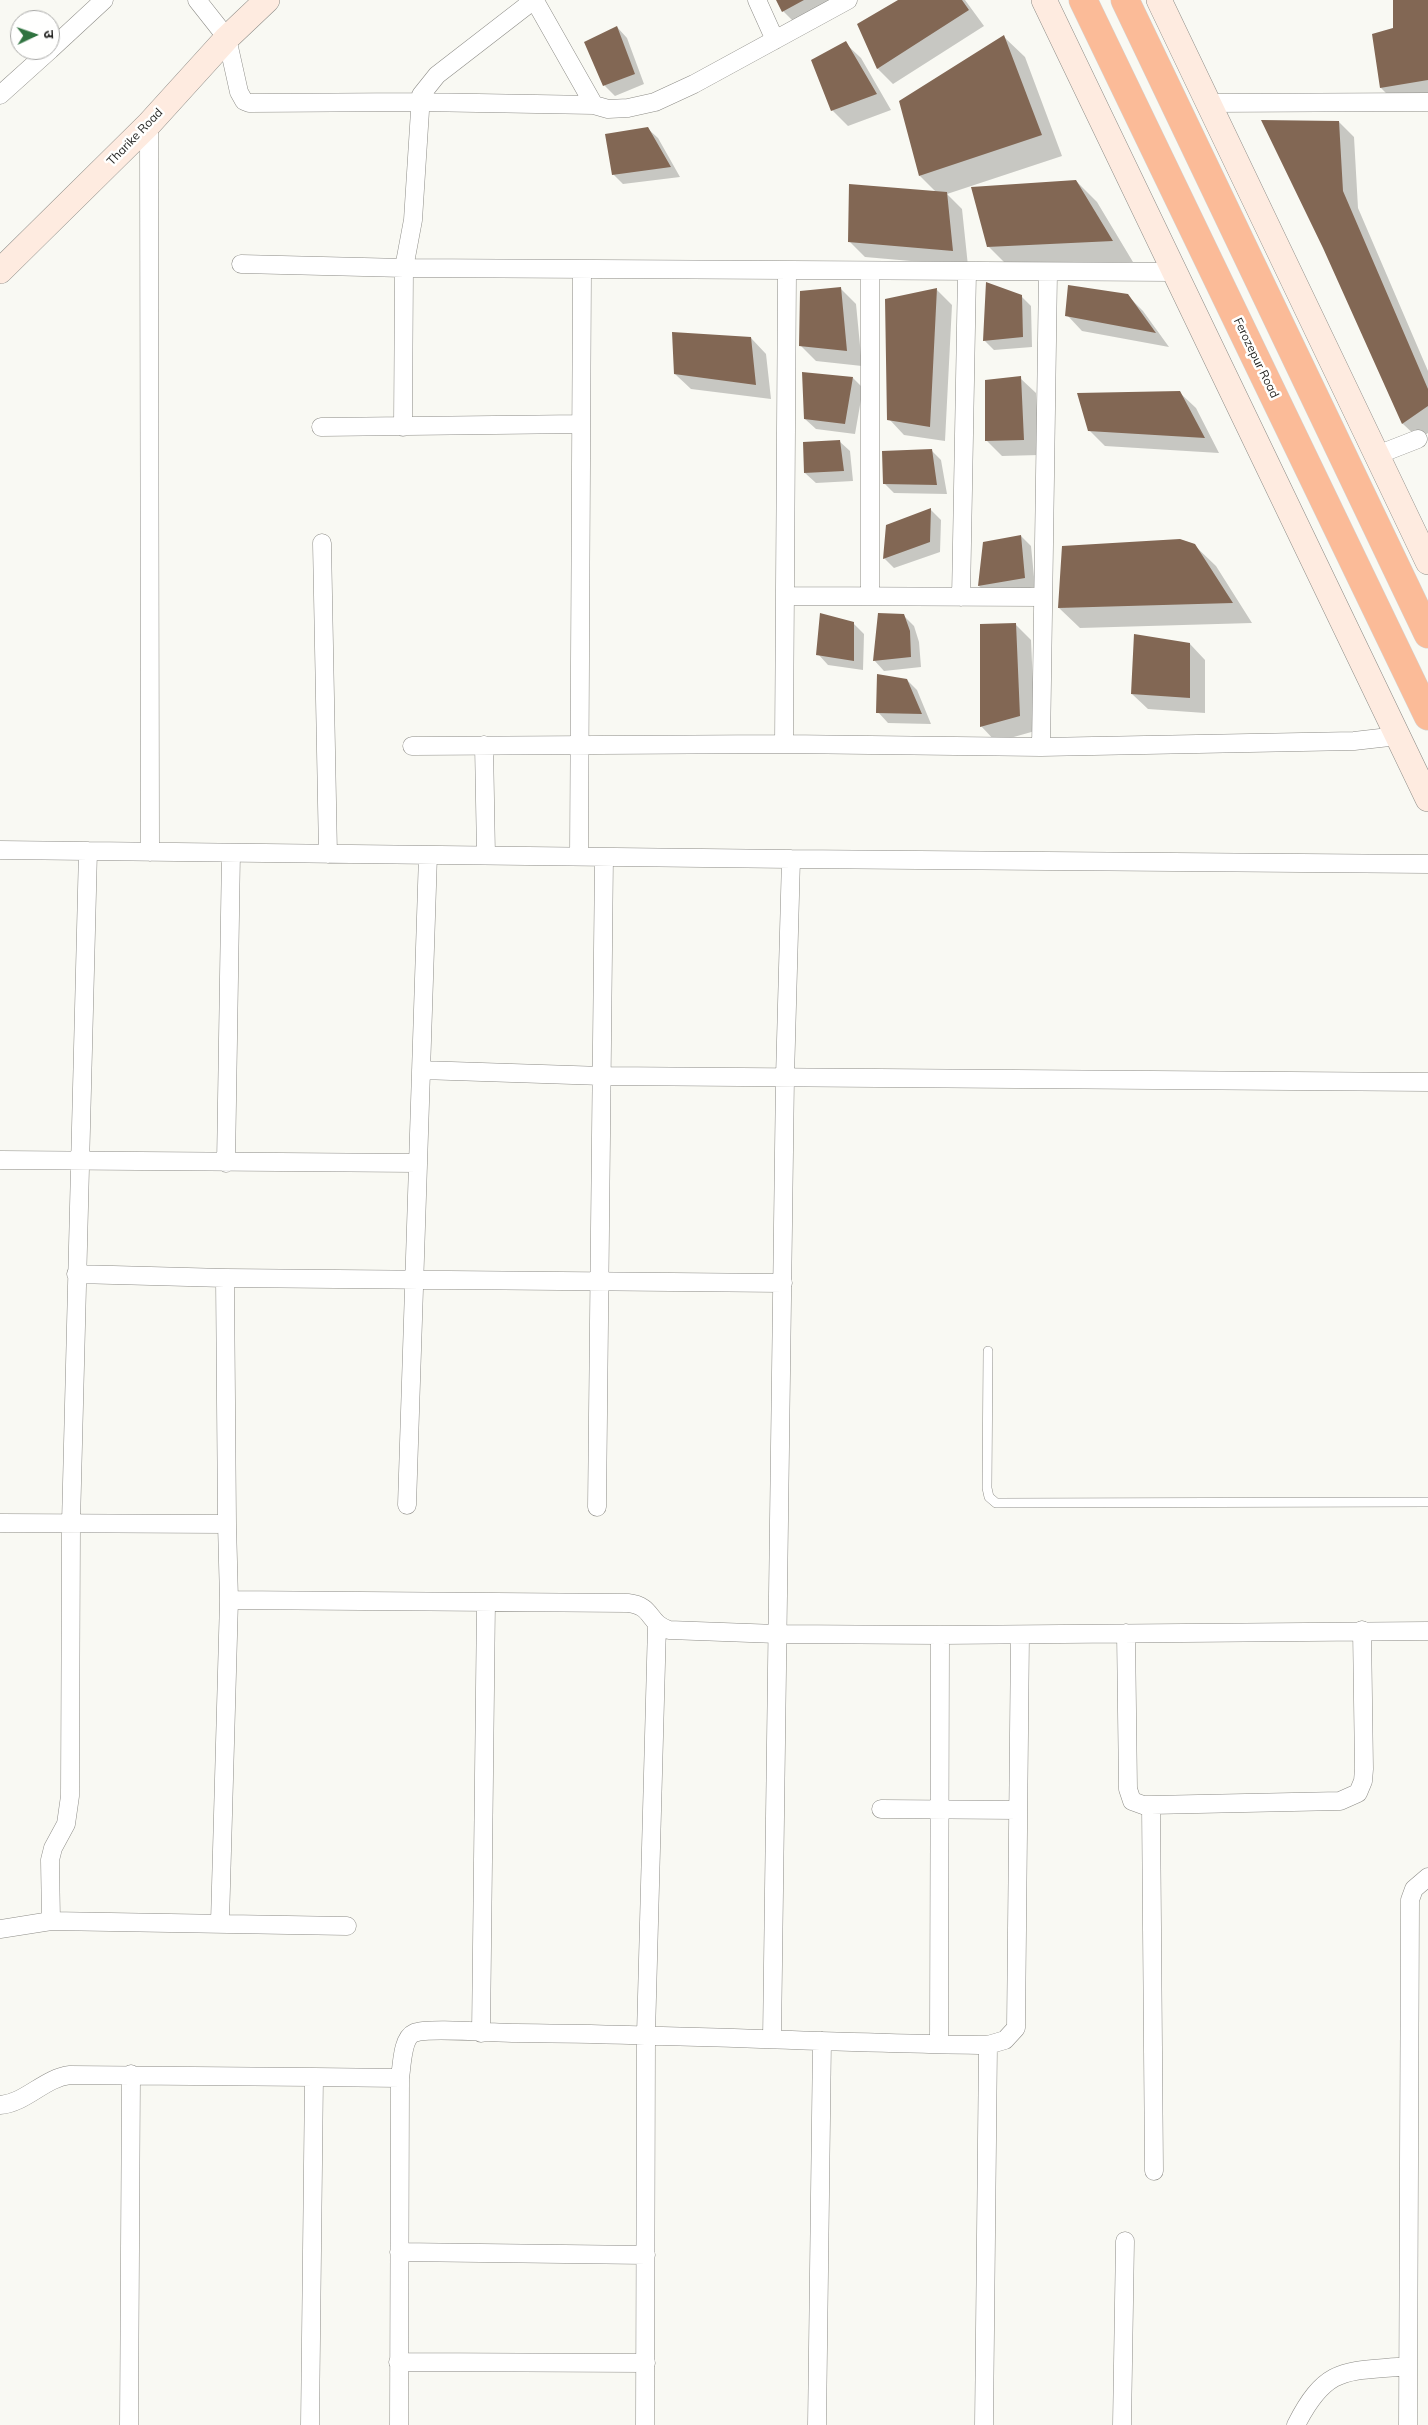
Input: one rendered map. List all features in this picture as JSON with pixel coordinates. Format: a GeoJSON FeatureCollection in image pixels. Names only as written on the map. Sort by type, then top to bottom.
{"type":"FeatureCollection","features":[{"type":"Feature","properties":{"kind":"highway","name":"Ferozepur Road"},"geometry":{"type":"LineString","coordinates":[[1084,0],[1428,716]]}},
{"type":"Feature","properties":{"kind":"highway"},"geometry":{"type":"LineString","coordinates":[[1124,0],[1428,634]]}},
{"type":"Feature","properties":{"kind":"main road","name":"Tharike Road"},"geometry":{"type":"LineString","coordinates":[[0,271],[148,124],[227,38],[267,0]]}},
{"type":"Feature","properties":{"kind":"main road"},"geometry":{"type":"LineString","coordinates":[[1044,0],[1428,799]]}},
{"type":"Feature","properties":{"kind":"main road"},"geometry":{"type":"LineString","coordinates":[[1159,0],[1206,103],[1428,562]]}},
{"type":"Feature","properties":{"kind":"street"},"geometry":{"type":"LineString","coordinates":[[60,41],[104,0]]}},
{"type":"Feature","properties":{"kind":"street"},"geometry":{"type":"LineString","coordinates":[[197,0],[227,38],[241,98],[249,103],[419,102],[594,105],[608,109],[628,108],[655,102],[848,0]]}},
{"type":"Feature","properties":{"kind":"street"},"geometry":{"type":"LineString","coordinates":[[756,0],[775,40]]}},
{"type":"Feature","properties":{"kind":"street"},"geometry":{"type":"LineString","coordinates":[[403,427],[404,268],[413,220],[420,95],[437,75],[535,1],[594,105]]}},
{"type":"Feature","properties":{"kind":"street"},"geometry":{"type":"LineString","coordinates":[[0,95],[39,60]]}},
{"type":"Feature","properties":{"kind":"street"},"geometry":{"type":"LineString","coordinates":[[1206,103],[1428,102]]}},
{"type":"Feature","properties":{"kind":"street"},"geometry":{"type":"LineString","coordinates":[[148,124],[150,852]]}},
{"type":"Feature","properties":{"kind":"street"},"geometry":{"type":"LineString","coordinates":[[241,264],[582,270],[1175,272]]}},
{"type":"Feature","properties":{"kind":"street"},"geometry":{"type":"LineString","coordinates":[[579,856],[582,270]]}},
{"type":"Feature","properties":{"kind":"street"},"geometry":{"type":"LineString","coordinates":[[784,744],[787,271]]}},
{"type":"Feature","properties":{"kind":"street"},"geometry":{"type":"LineString","coordinates":[[870,272],[870,596]]}},
{"type":"Feature","properties":{"kind":"street"},"geometry":{"type":"LineString","coordinates":[[962,596],[967,272]]}},
{"type":"Feature","properties":{"kind":"street"},"geometry":{"type":"LineString","coordinates":[[1040,747],[1048,273]]}},
{"type":"Feature","properties":{"kind":"street"},"geometry":{"type":"LineString","coordinates":[[321,428],[581,424]]}},
{"type":"Feature","properties":{"kind":"street"},"geometry":{"type":"LineString","coordinates":[[1376,455],[1418,439]]}},
{"type":"Feature","properties":{"kind":"street"},"geometry":{"type":"LineString","coordinates":[[322,543],[328,854]]}},
{"type":"Feature","properties":{"kind":"street"},"geometry":{"type":"LineString","coordinates":[[785,596],[1043,597]]}},
{"type":"Feature","properties":{"kind":"street"},"geometry":{"type":"LineString","coordinates":[[412,746],[784,744],[1040,747],[1354,740],[1398,736]]}},
{"type":"Feature","properties":{"kind":"street"},"geometry":{"type":"LineString","coordinates":[[484,745],[486,855]]}},
{"type":"Feature","properties":{"kind":"street"},"geometry":{"type":"LineString","coordinates":[[0,850],[1428,864]]}},
{"type":"Feature","properties":{"kind":"street"},"geometry":{"type":"LineString","coordinates":[[51,1921],[50,1860],[53,1848],[66,1824],[70,1796],[71,1523],[88,851]]}},
{"type":"Feature","properties":{"kind":"street"},"geometry":{"type":"LineString","coordinates":[[226,1163],[231,853]]}},
{"type":"Feature","properties":{"kind":"street"},"geometry":{"type":"LineString","coordinates":[[406,1504],[428,855]]}},
{"type":"Feature","properties":{"kind":"street"},"geometry":{"type":"LineString","coordinates":[[597,1507],[604,856]]}},
{"type":"Feature","properties":{"kind":"street"},"geometry":{"type":"LineString","coordinates":[[772,2038],[776,1634],[785,1076],[791,859]]}},
{"type":"Feature","properties":{"kind":"street"},"geometry":{"type":"LineString","coordinates":[[421,1070],[603,1076],[1428,1082]]}},
{"type":"Feature","properties":{"kind":"street"},"geometry":{"type":"LineString","coordinates":[[0,1160],[418,1163]]}},
{"type":"Feature","properties":{"kind":"street"},"geometry":{"type":"LineString","coordinates":[[76,1274],[225,1278],[783,1282]]}},
{"type":"Feature","properties":{"kind":"street"},"geometry":{"type":"LineString","coordinates":[[220,1922],[228,1600],[225,1278]]}},
{"type":"Feature","properties":{"kind":"street"},"geometry":{"type":"LineString","coordinates":[[0,1523],[227,1524]]}},
{"type":"Feature","properties":{"kind":"street"},"geometry":{"type":"LineString","coordinates":[[228,1600],[639,1604],[646,1609],[657,1625],[669,1630],[683,1632],[1020,1635],[1362,1630],[1428,1631]]}},
{"type":"Feature","properties":{"kind":"street"},"geometry":{"type":"LineString","coordinates":[[481,2033],[486,1602]]}},
{"type":"Feature","properties":{"kind":"street"},"geometry":{"type":"LineString","coordinates":[[645,2425],[646,2034],[657,1625]]}},
{"type":"Feature","properties":{"kind":"street"},"geometry":{"type":"LineString","coordinates":[[1126,1633],[1128,1789],[1132,1800],[1143,1805],[1151,1805],[1340,1800],[1358,1792],[1363,1781],[1364,1769],[1362,1630]]}},
{"type":"Feature","properties":{"kind":"street"},"geometry":{"type":"LineString","coordinates":[[939,2044],[940,1635]]}},
{"type":"Feature","properties":{"kind":"street"},"geometry":{"type":"LineString","coordinates":[[399,2425],[400,2078],[407,2039],[412,2034],[423,2030],[481,2033],[646,2034],[988,2045],[1005,2040],[1016,2028],[1020,1635]]}},
{"type":"Feature","properties":{"kind":"street"},"geometry":{"type":"LineString","coordinates":[[1151,1805],[1154,2171]]}},
{"type":"Feature","properties":{"kind":"street"},"geometry":{"type":"LineString","coordinates":[[880,1809],[1018,1810]]}},
{"type":"Feature","properties":{"kind":"street"},"geometry":{"type":"LineString","coordinates":[[1408,2425],[1410,1900],[1414,1889],[1428,1877]]}},
{"type":"Feature","properties":{"kind":"street"},"geometry":{"type":"LineString","coordinates":[[0,1929],[51,1921],[220,1922],[347,1926]]}},
{"type":"Feature","properties":{"kind":"street"},"geometry":{"type":"LineString","coordinates":[[817,2425],[822,2040]]}},
{"type":"Feature","properties":{"kind":"street"},"geometry":{"type":"LineString","coordinates":[[984,2425],[988,2045]]}},
{"type":"Feature","properties":{"kind":"street"},"geometry":{"type":"LineString","coordinates":[[0,2105],[21,2098],[60,2076],[131,2074],[400,2078]]}},
{"type":"Feature","properties":{"kind":"street"},"geometry":{"type":"LineString","coordinates":[[130,2425],[131,2074]]}},
{"type":"Feature","properties":{"kind":"street"},"geometry":{"type":"LineString","coordinates":[[310,2425],[314,2077]]}},
{"type":"Feature","properties":{"kind":"street"},"geometry":{"type":"LineString","coordinates":[[1122,2425],[1125,2241]]}},
{"type":"Feature","properties":{"kind":"street"},"geometry":{"type":"LineString","coordinates":[[399,2252],[646,2255]]}},
{"type":"Feature","properties":{"kind":"street"},"geometry":{"type":"LineString","coordinates":[[398,2362],[646,2363]]}},
{"type":"Feature","properties":{"kind":"street"},"geometry":{"type":"LineString","coordinates":[[1296,2425],[1320,2386],[1334,2376],[1355,2371],[1408,2366]]}},
{"type":"Feature","properties":{"kind":"lane"},"geometry":{"type":"LineString","coordinates":[[988,1351],[987,1488],[989,1497],[996,1503],[1428,1502]]}},
{"type":"Feature","properties":{"kind":"building"},"geometry":{"type":"Polygon","coordinates":[[[776,0],[804,0],[782,12],[776,0]]]}},
{"type":"Feature","properties":{"kind":"building"},"geometry":{"type":"Polygon","coordinates":[[[898,0],[962,0],[969,10],[877,69],[857,24],[898,0]]]}},
{"type":"Feature","properties":{"kind":"building"},"geometry":{"type":"Polygon","coordinates":[[[1393,0],[1428,0],[1428,80],[1380,88],[1372,34],[1393,28],[1393,0]]]}},
{"type":"Feature","properties":{"kind":"building"},"geometry":{"type":"Polygon","coordinates":[[[617,26],[635,74],[603,86],[584,42],[617,26]]]}},
{"type":"Feature","properties":{"kind":"building"},"geometry":{"type":"Polygon","coordinates":[[[1004,35],[1042,135],[919,176],[899,101],[1004,35]]]}},
{"type":"Feature","properties":{"kind":"building"},"geometry":{"type":"Polygon","coordinates":[[[846,41],[877,94],[831,111],[811,60],[846,41]]]}},
{"type":"Feature","properties":{"kind":"building"},"geometry":{"type":"Polygon","coordinates":[[[1261,120],[1339,121],[1343,191],[1428,389],[1428,406],[1402,424],[1323,248],[1261,120]]]}},
{"type":"Feature","properties":{"kind":"building"},"geometry":{"type":"Polygon","coordinates":[[[648,127],[671,167],[612,175],[605,134],[648,127]]]}},
{"type":"Feature","properties":{"kind":"building"},"geometry":{"type":"Polygon","coordinates":[[[1076,180],[1113,241],[987,247],[971,187],[1076,180]]]}},
{"type":"Feature","properties":{"kind":"building"},"geometry":{"type":"Polygon","coordinates":[[[849,184],[947,192],[953,251],[848,242],[849,184]]]}},
{"type":"Feature","properties":{"kind":"building"},"geometry":{"type":"Polygon","coordinates":[[[986,282],[1022,295],[1023,337],[983,341],[986,282]]]}},
{"type":"Feature","properties":{"kind":"building"},"geometry":{"type":"Polygon","coordinates":[[[1068,285],[1128,294],[1156,333],[1065,316],[1068,285]]]}},
{"type":"Feature","properties":{"kind":"building"},"geometry":{"type":"Polygon","coordinates":[[[841,287],[847,351],[799,346],[800,291],[841,287]]]}},
{"type":"Feature","properties":{"kind":"building"},"geometry":{"type":"Polygon","coordinates":[[[937,288],[930,427],[887,420],[885,299],[937,288]]]}},
{"type":"Feature","properties":{"kind":"building"},"geometry":{"type":"Polygon","coordinates":[[[672,332],[751,337],[756,385],[674,374],[672,332]]]}},
{"type":"Feature","properties":{"kind":"building"},"geometry":{"type":"Polygon","coordinates":[[[802,372],[853,377],[845,424],[804,419],[802,372]]]}},
{"type":"Feature","properties":{"kind":"building"},"geometry":{"type":"Polygon","coordinates":[[[1021,376],[1024,440],[985,441],[985,380],[1021,376]]]}},
{"type":"Feature","properties":{"kind":"building"},"geometry":{"type":"Polygon","coordinates":[[[1180,391],[1205,438],[1088,431],[1077,393],[1180,391]]]}},
{"type":"Feature","properties":{"kind":"building"},"geometry":{"type":"Polygon","coordinates":[[[840,440],[844,471],[804,473],[803,442],[840,440]]]}},
{"type":"Feature","properties":{"kind":"building"},"geometry":{"type":"Polygon","coordinates":[[[932,449],[937,485],[883,484],[882,451],[932,449]]]}},
{"type":"Feature","properties":{"kind":"building"},"geometry":{"type":"Polygon","coordinates":[[[931,508],[930,542],[883,559],[886,525],[931,508]]]}},
{"type":"Feature","properties":{"kind":"building"},"geometry":{"type":"Polygon","coordinates":[[[1021,535],[1025,578],[978,586],[983,542],[1021,535]]]}},
{"type":"Feature","properties":{"kind":"building"},"geometry":{"type":"Polygon","coordinates":[[[1180,539],[1195,544],[1233,603],[1058,608],[1062,546],[1180,539]]]}},
{"type":"Feature","properties":{"kind":"building"},"geometry":{"type":"Polygon","coordinates":[[[820,613],[854,622],[854,661],[816,655],[820,613]]]}},
{"type":"Feature","properties":{"kind":"building"},"geometry":{"type":"Polygon","coordinates":[[[878,613],[904,614],[910,631],[911,657],[873,661],[878,613]]]}},
{"type":"Feature","properties":{"kind":"building"},"geometry":{"type":"Polygon","coordinates":[[[1016,623],[1020,716],[980,727],[980,624],[1016,623]]]}},
{"type":"Feature","properties":{"kind":"building"},"geometry":{"type":"Polygon","coordinates":[[[1134,634],[1190,643],[1190,698],[1131,694],[1134,634]]]}},
{"type":"Feature","properties":{"kind":"building"},"geometry":{"type":"Polygon","coordinates":[[[877,674],[907,679],[922,714],[876,713],[877,674]]]}}]}
